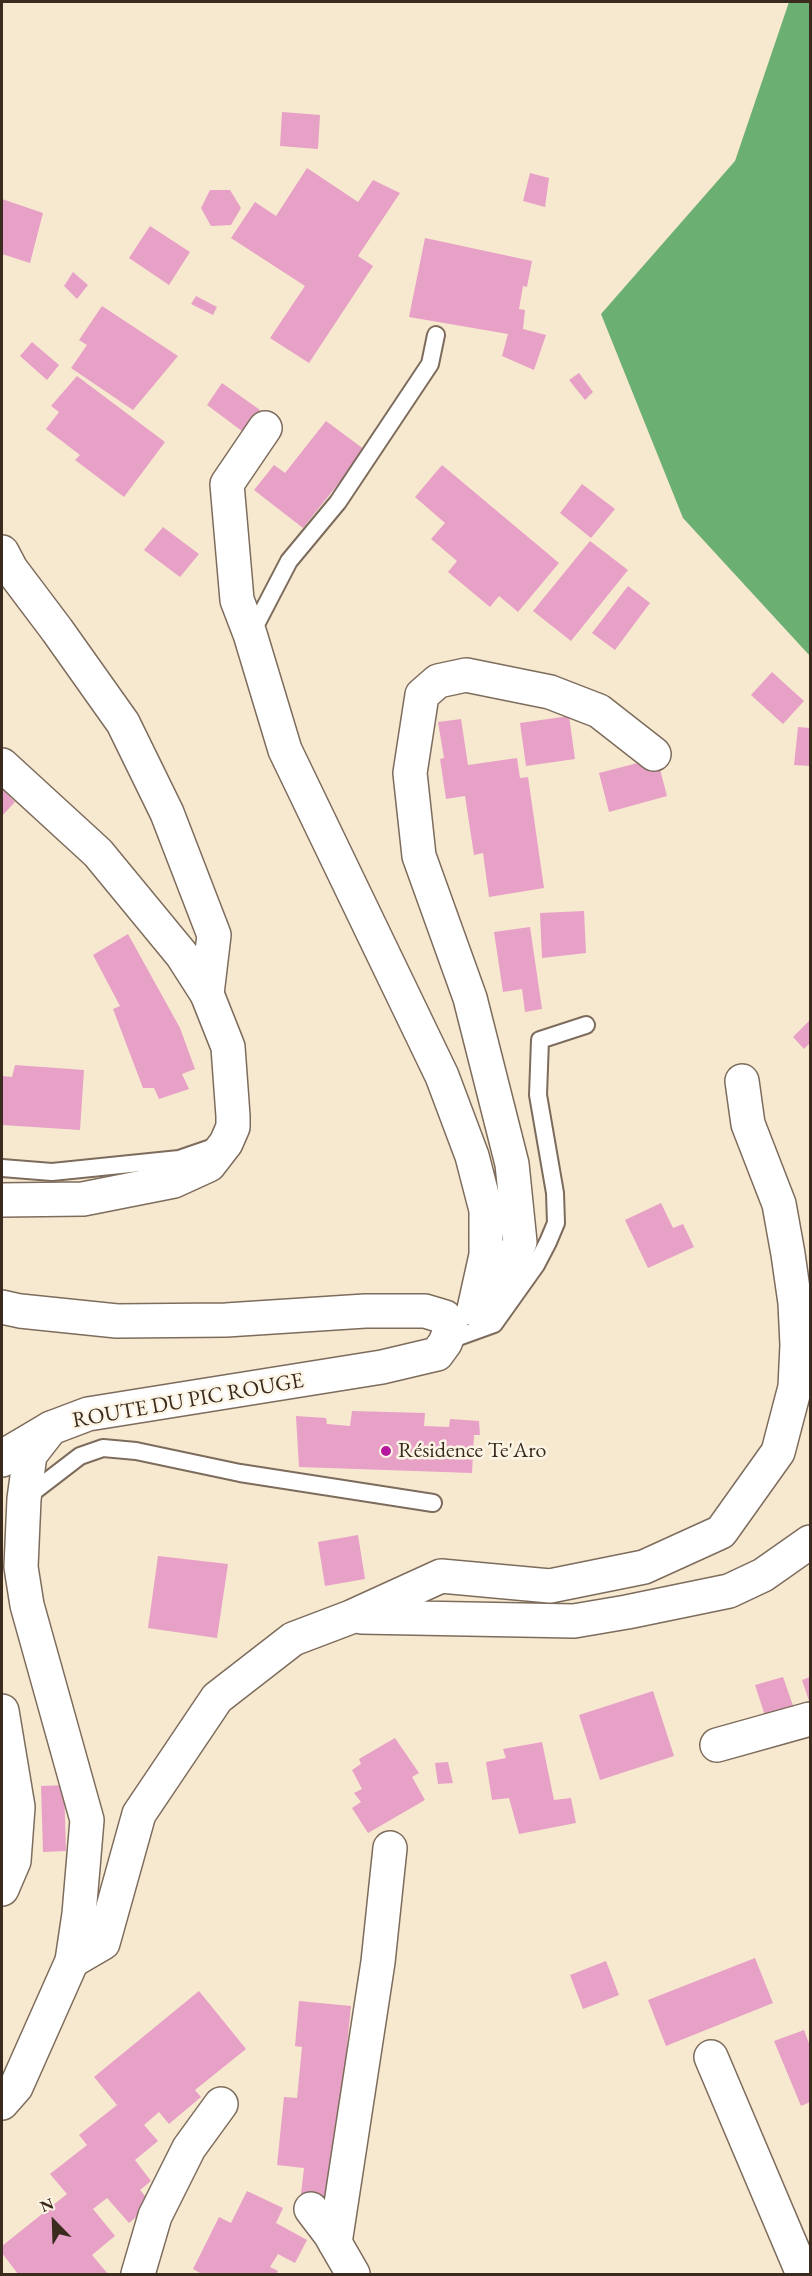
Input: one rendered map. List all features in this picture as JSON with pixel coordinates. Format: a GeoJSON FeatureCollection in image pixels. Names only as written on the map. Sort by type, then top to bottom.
{"type":"FeatureCollection","features":[{"type":"Feature","properties":{"kind":"street"},"geometry":{"type":"LineString","coordinates":[[2,1307],[117,1321],[226,1320],[365,1311],[426,1311],[445,1317],[457,1325],[486,1255],[486,1210],[472,1156],[442,1076],[285,750],[250,634],[237,600],[227,484],[265,428]]}},
{"type":"Feature","properties":{"kind":"street"},"geometry":{"type":"LineString","coordinates":[[2,552],[11,569],[123,723],[167,813],[214,935],[207,994]]}},
{"type":"Feature","properties":{"kind":"street","name":"ROUTE DU PIC ROUGE"},"geometry":{"type":"LineString","coordinates":[[2,2103],[16,2087],[72,1961],[79,1914],[87,1820],[27,1605],[21,1567],[24,1499],[30,1455],[51,1428],[88,1414],[382,1367],[437,1354],[457,1325],[485,1303],[510,1268],[520,1242],[512,1164],[470,998],[419,856],[410,773],[422,695],[438,681],[466,675],[550,692],[599,711],[654,754]]}},
{"type":"Feature","properties":{"kind":"street"},"geometry":{"type":"LineString","coordinates":[[2,765],[98,853],[182,954],[207,994],[228,1047],[233,1127],[226,1143],[209,1165],[174,1181],[83,1199],[2,1200]]}},
{"type":"Feature","properties":{"kind":"street"},"geometry":{"type":"LineString","coordinates":[[72,1961],[103,1943],[139,1814],[217,1698],[292,1639],[351,1617],[441,1576],[550,1586],[644,1567],[721,1532],[778,1452],[795,1387],[797,1345],[795,1303],[779,1204],[748,1124],[742,1082]]}},
{"type":"Feature","properties":{"kind":"street"},"geometry":{"type":"LineString","coordinates":[[2,1460],[2,1457],[51,1428]]}},
{"type":"Feature","properties":{"kind":"street"},"geometry":{"type":"LineString","coordinates":[[351,1617],[574,1621],[729,1591],[763,1575],[808,1542]]}},
{"type":"Feature","properties":{"kind":"street"},"geometry":{"type":"LineString","coordinates":[[2,1711],[18,1807],[14,1862],[2,1889]]}},
{"type":"Feature","properties":{"kind":"street"},"geometry":{"type":"LineString","coordinates":[[717,1745],[810,1719]]}},
{"type":"Feature","properties":{"kind":"street"},"geometry":{"type":"LineString","coordinates":[[335,2243],[378,1962],[390,1848]]}},
{"type":"Feature","properties":{"kind":"street"},"geometry":{"type":"LineString","coordinates":[[711,2056],[803,2274]]}},
{"type":"Feature","properties":{"kind":"street"},"geometry":{"type":"LineString","coordinates":[[138,2274],[155,2216],[189,2148],[221,2104]]}},
{"type":"Feature","properties":{"kind":"street"},"geometry":{"type":"LineString","coordinates":[[311,2209],[353,2274]]}},
{"type":"Feature","properties":{"kind":"lane"},"geometry":{"type":"LineString","coordinates":[[250,634],[289,561],[338,502],[430,364],[436,335]]}},
{"type":"Feature","properties":{"kind":"lane"},"geometry":{"type":"LineString","coordinates":[[457,1325],[458,1337],[494,1324],[536,1265],[556,1224],[555,1193],[538,1095],[540,1040],[586,1025]]}},
{"type":"Feature","properties":{"kind":"lane"},"geometry":{"type":"LineString","coordinates":[[2,1168],[52,1172],[179,1159],[226,1143]]}},
{"type":"Feature","properties":{"kind":"lane"},"geometry":{"type":"LineString","coordinates":[[24,1499],[80,1456],[103,1448],[136,1451],[240,1473],[433,1503]]}},
{"type":"Feature","properties":{"kind":"green space"},"geometry":{"type":"Polygon","coordinates":[[[789,2],[810,2],[810,656],[683,518],[601,314],[735,161],[789,2]]]}},
{"type":"Feature","properties":{"kind":"building"},"geometry":{"type":"Polygon","coordinates":[[[282,112],[320,115],[318,149],[280,146],[282,112]]]}},
{"type":"Feature","properties":{"kind":"building"},"geometry":{"type":"Polygon","coordinates":[[[307,168],[358,202],[373,180],[400,193],[358,256],[373,266],[309,363],[270,338],[305,286],[231,238],[255,202],[276,216],[307,168]]]}},
{"type":"Feature","properties":{"kind":"building"},"geometry":{"type":"Polygon","coordinates":[[[530,173],[549,178],[545,207],[523,201],[530,173]]]}},
{"type":"Feature","properties":{"kind":"building"},"geometry":{"type":"Polygon","coordinates":[[[210,190],[230,190],[241,208],[231,225],[211,226],[201,208],[210,190]]]}},
{"type":"Feature","properties":{"kind":"building"},"geometry":{"type":"Polygon","coordinates":[[[2,199],[43,213],[30,263],[2,254],[2,199]]]}},
{"type":"Feature","properties":{"kind":"building"},"geometry":{"type":"Polygon","coordinates":[[[150,226],[190,252],[169,285],[129,258],[150,226]]]}},
{"type":"Feature","properties":{"kind":"building"},"geometry":{"type":"Polygon","coordinates":[[[425,238],[532,261],[527,287],[523,286],[519,309],[525,310],[523,329],[546,335],[534,370],[502,356],[508,334],[409,317],[425,238]]]}},
{"type":"Feature","properties":{"kind":"building"},"geometry":{"type":"Polygon","coordinates":[[[73,272],[88,285],[77,299],[64,286],[73,272]]]}},
{"type":"Feature","properties":{"kind":"building"},"geometry":{"type":"Polygon","coordinates":[[[196,296],[217,307],[213,315],[191,304],[196,296]]]}},
{"type":"Feature","properties":{"kind":"building"},"geometry":{"type":"Polygon","coordinates":[[[102,306],[178,356],[133,410],[71,368],[87,345],[79,340],[102,306]]]}},
{"type":"Feature","properties":{"kind":"building"},"geometry":{"type":"Polygon","coordinates":[[[32,342],[59,365],[47,380],[20,356],[32,342]]]}},
{"type":"Feature","properties":{"kind":"building"},"geometry":{"type":"Polygon","coordinates":[[[579,373],[593,392],[585,400],[569,380],[579,373]]]}},
{"type":"Feature","properties":{"kind":"building"},"geometry":{"type":"Polygon","coordinates":[[[77,376],[165,442],[124,497],[75,460],[80,455],[46,429],[59,412],[51,406],[77,376]]]}},
{"type":"Feature","properties":{"kind":"building"},"geometry":{"type":"Polygon","coordinates":[[[222,383],[260,410],[246,434],[207,405],[222,383]]]}},
{"type":"Feature","properties":{"kind":"building"},"geometry":{"type":"Polygon","coordinates":[[[326,421],[365,450],[303,528],[254,490],[274,465],[285,473],[326,421]]]}},
{"type":"Feature","properties":{"kind":"building"},"geometry":{"type":"Polygon","coordinates":[[[442,465],[559,563],[518,612],[499,596],[490,607],[448,572],[457,561],[431,539],[445,523],[415,497],[442,465]]]}},
{"type":"Feature","properties":{"kind":"building"},"geometry":{"type":"Polygon","coordinates":[[[582,484],[615,509],[591,538],[560,513],[582,484]]]}},
{"type":"Feature","properties":{"kind":"building"},"geometry":{"type":"Polygon","coordinates":[[[163,527],[199,554],[180,577],[144,550],[163,527]]]}},
{"type":"Feature","properties":{"kind":"building"},"geometry":{"type":"Polygon","coordinates":[[[590,541],[628,570],[571,641],[533,611],[590,541]]]}},
{"type":"Feature","properties":{"kind":"building"},"geometry":{"type":"Polygon","coordinates":[[[628,586],[650,603],[615,650],[592,633],[628,586]]]}},
{"type":"Feature","properties":{"kind":"building"},"geometry":{"type":"Polygon","coordinates":[[[772,672],[804,701],[783,724],[751,695],[772,672]]]}},
{"type":"Feature","properties":{"kind":"building"},"geometry":{"type":"Polygon","coordinates":[[[569,716],[575,759],[526,766],[520,723],[569,716]]]}},
{"type":"Feature","properties":{"kind":"building"},"geometry":{"type":"Polygon","coordinates":[[[461,719],[468,765],[517,758],[520,778],[528,777],[544,888],[489,897],[483,853],[474,855],[465,796],[446,799],[440,759],[444,758],[438,722],[461,719]]]}},
{"type":"Feature","properties":{"kind":"building"},"geometry":{"type":"Polygon","coordinates":[[[798,727],[810,728],[810,766],[794,765],[798,727]]]}},
{"type":"Feature","properties":{"kind":"building"},"geometry":{"type":"Polygon","coordinates":[[[657,758],[667,796],[609,812],[599,773],[657,758]]]}},
{"type":"Feature","properties":{"kind":"building"},"geometry":{"type":"Polygon","coordinates":[[[2,788],[15,802],[2,816],[2,788]]]}},
{"type":"Feature","properties":{"kind":"building"},"geometry":{"type":"Polygon","coordinates":[[[584,911],[586,953],[542,958],[540,913],[584,911]]]}},
{"type":"Feature","properties":{"kind":"building"},"geometry":{"type":"Polygon","coordinates":[[[530,927],[542,1009],[525,1012],[522,989],[503,992],[494,932],[530,927]]]}},
{"type":"Feature","properties":{"kind":"building"},"geometry":{"type":"Polygon","coordinates":[[[128,934],[180,1028],[195,1069],[182,1074],[189,1089],[159,1099],[154,1088],[143,1088],[113,1009],[120,1006],[93,955],[128,934]]]}},
{"type":"Feature","properties":{"kind":"building"},"geometry":{"type":"Polygon","coordinates":[[[810,1020],[810,1043],[804,1049],[793,1037],[810,1020]]]}},
{"type":"Feature","properties":{"kind":"building"},"geometry":{"type":"Polygon","coordinates":[[[15,1065],[84,1070],[80,1130],[2,1125],[2,1076],[12,1077],[15,1065]]]}},
{"type":"Feature","properties":{"kind":"building"},"geometry":{"type":"Polygon","coordinates":[[[661,1203],[673,1228],[683,1224],[694,1247],[648,1268],[625,1220],[661,1203]]]}},
{"type":"Feature","properties":{"kind":"building","name":"Résidence Te'Aro"},"geometry":{"type":"Polygon","coordinates":[[[352,1411],[425,1413],[424,1426],[449,1427],[450,1419],[479,1421],[480,1435],[474,1435],[472,1473],[299,1467],[296,1416],[326,1418],[327,1424],[350,1426],[352,1411]]]}},
{"type":"Feature","properties":{"kind":"building"},"geometry":{"type":"Polygon","coordinates":[[[358,1535],[365,1579],[325,1586],[318,1542],[358,1535]]]}},
{"type":"Feature","properties":{"kind":"building"},"geometry":{"type":"Polygon","coordinates":[[[158,1556],[228,1564],[217,1638],[148,1628],[158,1556]]]}},
{"type":"Feature","properties":{"kind":"building"},"geometry":{"type":"Polygon","coordinates":[[[783,1677],[796,1714],[767,1722],[755,1685],[783,1677]]]}},
{"type":"Feature","properties":{"kind":"building"},"geometry":{"type":"Polygon","coordinates":[[[810,1677],[810,1704],[802,1680],[810,1677]]]}},
{"type":"Feature","properties":{"kind":"building"},"geometry":{"type":"Polygon","coordinates":[[[653,1691],[674,1756],[600,1780],[579,1715],[653,1691]]]}},
{"type":"Feature","properties":{"kind":"building"},"geometry":{"type":"Polygon","coordinates":[[[395,1738],[419,1773],[412,1777],[425,1800],[368,1833],[352,1808],[361,1802],[354,1793],[362,1789],[352,1770],[361,1764],[359,1759],[395,1738]]]}},
{"type":"Feature","properties":{"kind":"building"},"geometry":{"type":"Polygon","coordinates":[[[542,1742],[554,1800],[571,1798],[576,1823],[519,1834],[509,1798],[492,1800],[486,1762],[506,1758],[503,1749],[542,1742]]]}},
{"type":"Feature","properties":{"kind":"building"},"geometry":{"type":"Polygon","coordinates":[[[448,1762],[453,1783],[438,1784],[435,1763],[448,1762]]]}},
{"type":"Feature","properties":{"kind":"building"},"geometry":{"type":"Polygon","coordinates":[[[64,1785],[66,1851],[43,1852],[41,1786],[64,1785]]]}},
{"type":"Feature","properties":{"kind":"building"},"geometry":{"type":"Polygon","coordinates":[[[755,1958],[773,2003],[666,2046],[648,2000],[755,1958]]]}},
{"type":"Feature","properties":{"kind":"building"},"geometry":{"type":"Polygon","coordinates":[[[606,1961],[619,1995],[583,2009],[570,1975],[606,1961]]]}},
{"type":"Feature","properties":{"kind":"building"},"geometry":{"type":"Polygon","coordinates":[[[199,1991],[246,2049],[195,2090],[201,2097],[169,2124],[159,2112],[144,2125],[158,2141],[135,2160],[151,2181],[140,2190],[152,2204],[129,2223],[107,2198],[93,2209],[115,2236],[92,2255],[108,2274],[18,2274],[2,2253],[2,2246],[67,2194],[50,2174],[87,2145],[79,2135],[117,2105],[94,2077],[199,1991]]]}},
{"type":"Feature","properties":{"kind":"building"},"geometry":{"type":"Polygon","coordinates":[[[299,2001],[351,2006],[332,2197],[301,2194],[304,2168],[277,2165],[284,2097],[297,2098],[302,2047],[295,2046],[299,2001]]]}},
{"type":"Feature","properties":{"kind":"building"},"geometry":{"type":"Polygon","coordinates":[[[804,2030],[810,2046],[810,2102],[801,2106],[774,2041],[804,2030]]]}},
{"type":"Feature","properties":{"kind":"building"},"geometry":{"type":"Polygon","coordinates":[[[247,2191],[283,2208],[276,2223],[307,2240],[295,2263],[278,2254],[270,2267],[278,2271],[276,2274],[202,2274],[193,2269],[219,2217],[231,2223],[247,2191]]]}},
{"type":"Feature","properties":{"kind":"place","name":"Résidence Te'Aro"},"geometry":{"type":"Point","coordinates":[386,1451]}}]}
